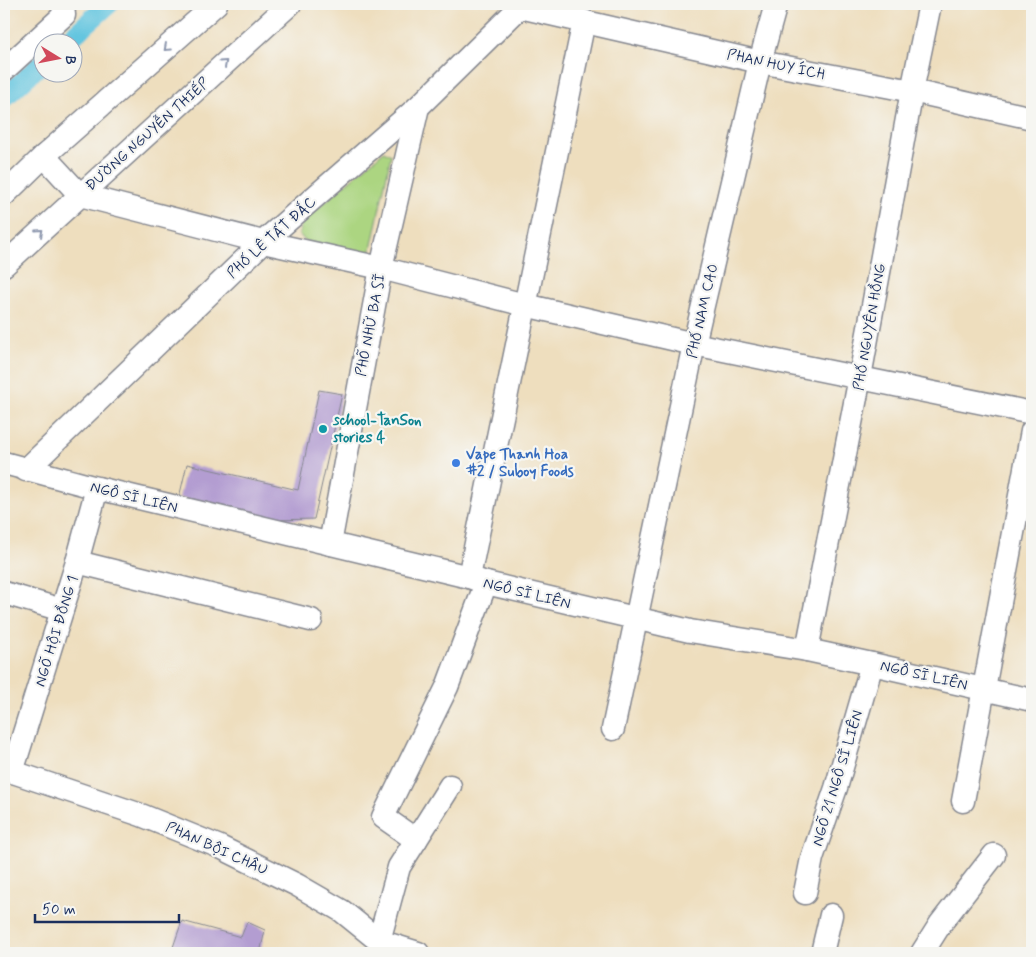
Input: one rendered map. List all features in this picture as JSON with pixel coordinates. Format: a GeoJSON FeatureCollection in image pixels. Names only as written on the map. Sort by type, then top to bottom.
{"type":"FeatureCollection","features":[{"type":"Feature","properties":{"kind":"street"},"geometry":{"type":"LineString","coordinates":[[4,70],[64,15],[63,4]]}},
{"type":"Feature","properties":{"kind":"street"},"geometry":{"type":"LineString","coordinates":[[4,194],[44,156],[216,4]]}},
{"type":"Feature","properties":{"kind":"street","name":"ĐƯỜNG NGUYỄN THIẾP"},"geometry":{"type":"LineString","coordinates":[[4,265],[290,4]]}},
{"type":"Feature","properties":{"kind":"street","name":"PHỐ NAM CAO"},"geometry":{"type":"LineString","coordinates":[[613,729],[694,344],[760,62],[776,4]]}},
{"type":"Feature","properties":{"kind":"street","name":"PHỐ NGUYÊN HỒNG"},"geometry":{"type":"LineString","coordinates":[[807,650],[930,4]]}},
{"type":"Feature","properties":{"kind":"street","name":"PHAN HUY ÍCH"},"geometry":{"type":"LineString","coordinates":[[519,5],[760,62],[912,91],[1032,118]]}},
{"type":"Feature","properties":{"kind":"street","name":"PHỐ LÊ TẤT ĐẮC"},"geometry":{"type":"LineString","coordinates":[[26,470],[263,242],[418,107],[519,5]]}},
{"type":"Feature","properties":{"kind":"street"},"geometry":{"type":"LineString","coordinates":[[416,840],[383,817],[447,687],[477,580],[525,305],[584,21]]}},
{"type":"Feature","properties":{"kind":"street","name":"PHÕ NHỮ BA SĨ"},"geometry":{"type":"LineString","coordinates":[[330,544],[381,268],[418,107]]}},
{"type":"Feature","properties":{"kind":"street"},"geometry":{"type":"LineString","coordinates":[[44,156],[80,195],[263,242],[381,268],[525,305],[694,344],[1032,413]]}},
{"type":"Feature","properties":{"kind":"street"},"geometry":{"type":"LineString","coordinates":[[963,801],[1032,431]]}},
{"type":"Feature","properties":{"kind":"street","name":"NGÔ SĨ LIÊN"},"geometry":{"type":"LineString","coordinates":[[4,464],[690,632],[807,650],[1032,700]]}},
{"type":"Feature","properties":{"kind":"street","name":"NGÕ HỘI ĐỒNG 1"},"geometry":{"type":"LineString","coordinates":[[8,771],[62,610],[97,488]]}},
{"type":"Feature","properties":{"kind":"street"},"geometry":{"type":"LineString","coordinates":[[77,562],[312,620]]}},
{"type":"Feature","properties":{"kind":"street"},"geometry":{"type":"LineString","coordinates":[[4,594],[62,610]]}},
{"type":"Feature","properties":{"kind":"street","name":"NGÕ 21 NGÔ SĨ LIÊN"},"geometry":{"type":"LineString","coordinates":[[805,893],[812,858],[836,788],[872,664]]}},
{"type":"Feature","properties":{"kind":"street","name":"PHAN BỘI CHÂU"},"geometry":{"type":"LineString","coordinates":[[8,771],[141,816],[220,847],[297,885],[342,911],[372,947],[418,953]]}},
{"type":"Feature","properties":{"kind":"street"},"geometry":{"type":"LineString","coordinates":[[372,947],[399,867],[450,786]]}},
{"type":"Feature","properties":{"kind":"street"},"geometry":{"type":"LineString","coordinates":[[922,953],[941,923],[994,856]]}},
{"type":"Feature","properties":{"kind":"street"},"geometry":{"type":"LineString","coordinates":[[822,953],[831,915]]}},
{"type":"Feature","properties":{"kind":"green space"},"geometry":{"type":"Polygon","coordinates":[[[384,151],[391,155],[370,254],[305,241],[299,234],[301,223],[384,151]]]}},
{"type":"Feature","properties":{"kind":"building","name":"school-TanSon stories 4"},"geometry":{"type":"Polygon","coordinates":[[[319,390],[342,394],[314,519],[274,520],[179,498],[187,464],[298,490],[319,390]]]}},
{"type":"Feature","properties":{"kind":"building"},"geometry":{"type":"Polygon","coordinates":[[[182,921],[241,937],[247,922],[265,930],[260,953],[171,953],[182,921]]]}},
{"type":"Feature","properties":{"kind":"waterway"},"geometry":{"type":"LineString","coordinates":[[77,32],[109,4]]}},
{"type":"Feature","properties":{"kind":"waterway"},"geometry":{"type":"LineString","coordinates":[[4,98],[32,72]]}},
{"type":"Feature","properties":{"kind":"place","name":"school-TanSon stories 4"},"geometry":{"type":"Point","coordinates":[323,429]}},
{"type":"Feature","properties":{"kind":"place","name":"Vape Thanh Hoa #2 / Suboy Foods"},"geometry":{"type":"Point","coordinates":[456,463]}}]}
